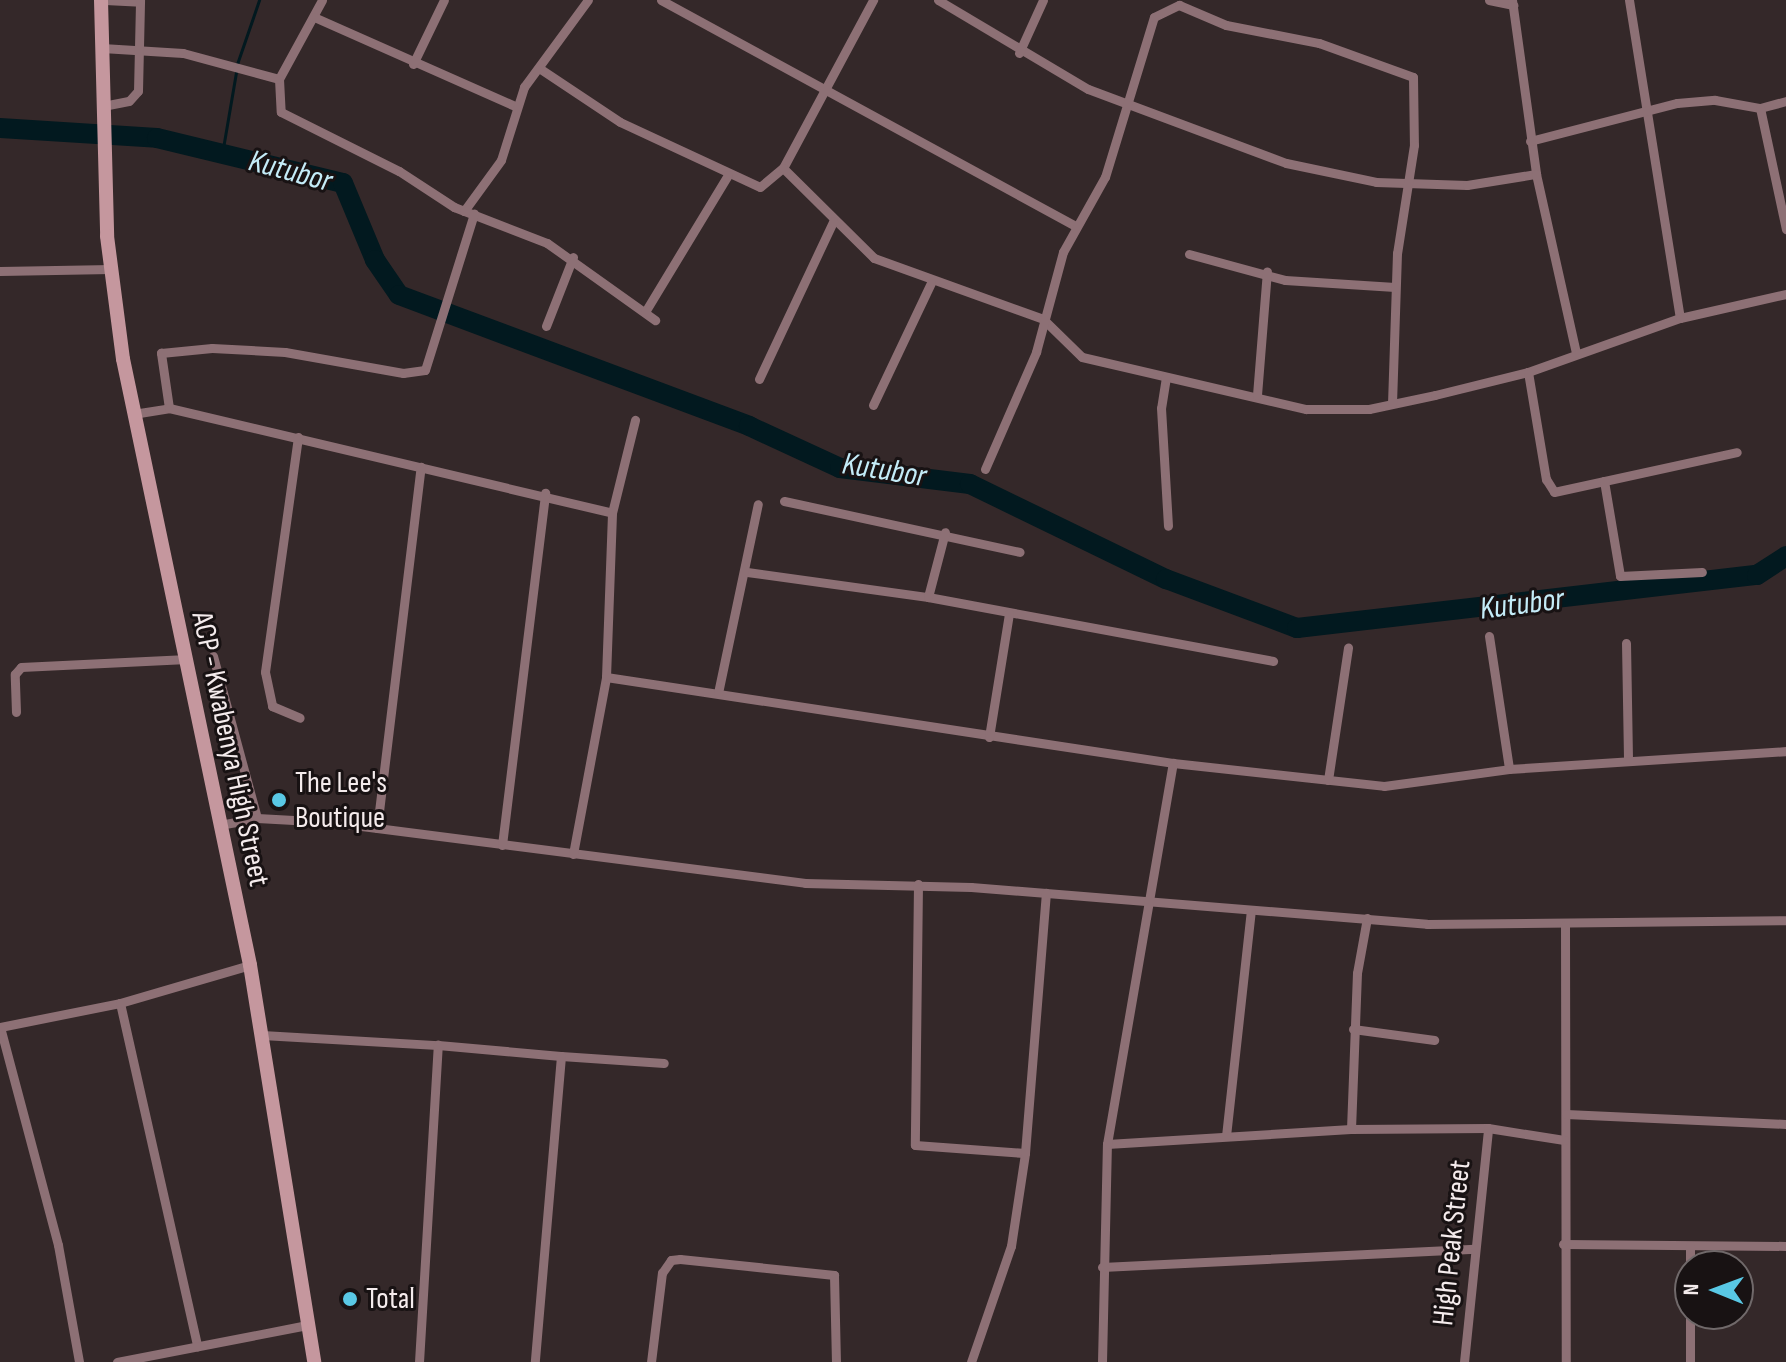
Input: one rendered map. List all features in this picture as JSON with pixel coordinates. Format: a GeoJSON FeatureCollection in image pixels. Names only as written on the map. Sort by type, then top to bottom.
{"type":"FeatureCollection","features":[{"type":"Feature","properties":{"kind":"main road","name":"ACP - Kwabenya High Street"},"geometry":{"type":"LineString","coordinates":[[103,0],[104,147],[111,269],[132,414],[182,659],[250,965],[314,1362]]}},
{"type":"Feature","properties":{"kind":"street"},"geometry":{"type":"LineString","coordinates":[[103,0],[140,1],[143,49],[138,91],[129,101],[103,106]]}},
{"type":"Feature","properties":{"kind":"street"},"geometry":{"type":"LineString","coordinates":[[322,0],[279,79],[281,112],[469,212],[573,257],[655,320]]}},
{"type":"Feature","properties":{"kind":"street"},"geometry":{"type":"LineString","coordinates":[[413,64],[444,0]]}},
{"type":"Feature","properties":{"kind":"street"},"geometry":{"type":"LineString","coordinates":[[169,408],[161,353],[212,348],[296,353],[417,374],[425,370],[469,212],[501,160],[515,106],[588,0]]}},
{"type":"Feature","properties":{"kind":"street"},"geometry":{"type":"LineString","coordinates":[[661,0],[1074,225]]}},
{"type":"Feature","properties":{"kind":"street"},"geometry":{"type":"LineString","coordinates":[[539,68],[620,122],[728,175],[760,187],[783,168],[873,0]]}},
{"type":"Feature","properties":{"kind":"street"},"geometry":{"type":"LineString","coordinates":[[938,0],[1019,53],[1123,105],[1286,163],[1350,179],[1467,185],[1536,174]]}},
{"type":"Feature","properties":{"kind":"street"},"geometry":{"type":"LineString","coordinates":[[1019,53],[1043,0]]}},
{"type":"Feature","properties":{"kind":"street"},"geometry":{"type":"LineString","coordinates":[[1489,0],[1513,2],[1530,141],[1576,353]]}},
{"type":"Feature","properties":{"kind":"street"},"geometry":{"type":"LineString","coordinates":[[1629,0],[1680,318]]}},
{"type":"Feature","properties":{"kind":"street"},"geometry":{"type":"LineString","coordinates":[[985,469],[1033,361],[1043,319],[1074,225],[1105,177],[1123,105],[1154,17],[1166,7],[1179,5],[1226,25],[1319,43],[1413,77],[1407,182],[1395,287],[1392,403]]}},
{"type":"Feature","properties":{"kind":"street"},"geometry":{"type":"LineString","coordinates":[[314,17],[413,64],[515,106]]}},
{"type":"Feature","properties":{"kind":"street"},"geometry":{"type":"LineString","coordinates":[[102,48],[143,49],[231,63],[279,79]]}},
{"type":"Feature","properties":{"kind":"street"},"geometry":{"type":"LineString","coordinates":[[1530,141],[1648,110],[1715,100],[1760,108],[1786,101]]}},
{"type":"Feature","properties":{"kind":"street"},"geometry":{"type":"LineString","coordinates":[[1760,108],[1786,229]]}},
{"type":"Feature","properties":{"kind":"street"},"geometry":{"type":"LineString","coordinates":[[783,168],[833,222],[874,258],[931,283],[1043,319],[1082,357],[1318,409],[1392,403],[1528,372],[1680,318],[1786,294]]}},
{"type":"Feature","properties":{"kind":"street"},"geometry":{"type":"LineString","coordinates":[[645,312],[728,175]]}},
{"type":"Feature","properties":{"kind":"street"},"geometry":{"type":"LineString","coordinates":[[759,379],[833,222]]}},
{"type":"Feature","properties":{"kind":"street"},"geometry":{"type":"LineString","coordinates":[[1189,254],[1267,271],[1285,280],[1395,287]]}},
{"type":"Feature","properties":{"kind":"street"},"geometry":{"type":"LineString","coordinates":[[546,326],[573,257]]}},
{"type":"Feature","properties":{"kind":"street"},"geometry":{"type":"LineString","coordinates":[[0,271],[111,269]]}},
{"type":"Feature","properties":{"kind":"street"},"geometry":{"type":"LineString","coordinates":[[1257,395],[1267,271]]}},
{"type":"Feature","properties":{"kind":"street"},"geometry":{"type":"LineString","coordinates":[[873,405],[931,283]]}},
{"type":"Feature","properties":{"kind":"street"},"geometry":{"type":"LineString","coordinates":[[1528,372],[1548,487],[1554,492],[1737,452]]}},
{"type":"Feature","properties":{"kind":"street"},"geometry":{"type":"LineString","coordinates":[[1166,377],[1161,408],[1168,526]]}},
{"type":"Feature","properties":{"kind":"street"},"geometry":{"type":"LineString","coordinates":[[132,414],[169,408],[545,493],[612,513]]}},
{"type":"Feature","properties":{"kind":"street"},"geometry":{"type":"LineString","coordinates":[[573,854],[606,677],[612,513],[635,420]]}},
{"type":"Feature","properties":{"kind":"street"},"geometry":{"type":"LineString","coordinates":[[298,437],[265,672],[272,706],[300,718]]}},
{"type":"Feature","properties":{"kind":"street"},"geometry":{"type":"LineString","coordinates":[[377,828],[421,467]]}},
{"type":"Feature","properties":{"kind":"street"},"geometry":{"type":"LineString","coordinates":[[1604,481],[1620,576],[1702,572]]}},
{"type":"Feature","properties":{"kind":"street"},"geometry":{"type":"LineString","coordinates":[[502,845],[545,493]]}},
{"type":"Feature","properties":{"kind":"street"},"geometry":{"type":"LineString","coordinates":[[784,501],[945,532],[1020,552]]}},
{"type":"Feature","properties":{"kind":"street"},"geometry":{"type":"LineString","coordinates":[[718,693],[747,572],[758,504]]}},
{"type":"Feature","properties":{"kind":"street"},"geometry":{"type":"LineString","coordinates":[[928,597],[945,532]]}},
{"type":"Feature","properties":{"kind":"street"},"geometry":{"type":"LineString","coordinates":[[747,572],[928,597],[1273,661]]}},
{"type":"Feature","properties":{"kind":"street"},"geometry":{"type":"LineString","coordinates":[[989,737],[1009,614]]}},
{"type":"Feature","properties":{"kind":"street"},"geometry":{"type":"LineString","coordinates":[[1489,636],[1509,769]]}},
{"type":"Feature","properties":{"kind":"street"},"geometry":{"type":"LineString","coordinates":[[1626,643],[1628,760]]}},
{"type":"Feature","properties":{"kind":"street"},"geometry":{"type":"LineString","coordinates":[[1328,780],[1348,648]]}},
{"type":"Feature","properties":{"kind":"street"},"geometry":{"type":"LineString","coordinates":[[213,656],[257,818]]}},
{"type":"Feature","properties":{"kind":"street"},"geometry":{"type":"LineString","coordinates":[[16,712],[15,674],[21,667],[182,659]]}},
{"type":"Feature","properties":{"kind":"street"},"geometry":{"type":"LineString","coordinates":[[606,677],[1173,763],[1384,786],[1509,769],[1786,751]]}},
{"type":"Feature","properties":{"kind":"street"},"geometry":{"type":"LineString","coordinates":[[1102,1362],[1107,1144],[1173,763]]}},
{"type":"Feature","properties":{"kind":"street"},"geometry":{"type":"LineString","coordinates":[[219,825],[257,818],[377,828],[805,883],[918,884],[1367,918],[1565,925],[1786,920]]}},
{"type":"Feature","properties":{"kind":"street"},"geometry":{"type":"LineString","coordinates":[[918,884],[915,1145],[1025,1153]]}},
{"type":"Feature","properties":{"kind":"street"},"geometry":{"type":"LineString","coordinates":[[971,1362],[1011,1246],[1025,1153],[1046,893]]}},
{"type":"Feature","properties":{"kind":"street"},"geometry":{"type":"LineString","coordinates":[[1226,1136],[1251,910]]}},
{"type":"Feature","properties":{"kind":"street"},"geometry":{"type":"LineString","coordinates":[[1351,1129],[1353,1029],[1367,918]]}},
{"type":"Feature","properties":{"kind":"street"},"geometry":{"type":"LineString","coordinates":[[1565,925],[1563,1244],[1566,1362]]}},
{"type":"Feature","properties":{"kind":"street"},"geometry":{"type":"LineString","coordinates":[[79,1362],[58,1245],[0,1027],[120,1003],[250,965]]}},
{"type":"Feature","properties":{"kind":"street"},"geometry":{"type":"LineString","coordinates":[[120,1003],[197,1346]]}},
{"type":"Feature","properties":{"kind":"street"},"geometry":{"type":"LineString","coordinates":[[1353,1029],[1434,1040]]}},
{"type":"Feature","properties":{"kind":"street"},"geometry":{"type":"LineString","coordinates":[[262,1035],[664,1063]]}},
{"type":"Feature","properties":{"kind":"street"},"geometry":{"type":"LineString","coordinates":[[419,1362],[438,1045]]}},
{"type":"Feature","properties":{"kind":"street"},"geometry":{"type":"LineString","coordinates":[[535,1362],[561,1056]]}},
{"type":"Feature","properties":{"kind":"street"},"geometry":{"type":"LineString","coordinates":[[1566,1114],[1786,1124]]}},
{"type":"Feature","properties":{"kind":"street"},"geometry":{"type":"LineString","coordinates":[[1107,1144],[1351,1129],[1488,1128],[1564,1140]]}},
{"type":"Feature","properties":{"kind":"street","name":"High Peak Street"},"geometry":{"type":"LineString","coordinates":[[1464,1362],[1488,1128]]}},
{"type":"Feature","properties":{"kind":"street"},"geometry":{"type":"LineString","coordinates":[[1563,1244],[1786,1246]]}},
{"type":"Feature","properties":{"kind":"street"},"geometry":{"type":"LineString","coordinates":[[1690,1246],[1690,1362]]}},
{"type":"Feature","properties":{"kind":"street"},"geometry":{"type":"LineString","coordinates":[[1102,1267],[1475,1249]]}},
{"type":"Feature","properties":{"kind":"street"},"geometry":{"type":"LineString","coordinates":[[651,1362],[662,1273],[671,1260],[680,1259],[834,1275],[836,1362]]}},
{"type":"Feature","properties":{"kind":"street"},"geometry":{"type":"LineString","coordinates":[[117,1362],[308,1325]]}},
{"type":"Feature","properties":{"kind":"waterway"},"geometry":{"type":"LineString","coordinates":[[237,64],[259,0]]}},
{"type":"Feature","properties":{"kind":"waterway"},"geometry":{"type":"LineString","coordinates":[[222,154],[236,72]]}},
{"type":"Feature","properties":{"kind":"waterway","name":"Kutubor"},"geometry":{"type":"LineString","coordinates":[[0,128],[157,138],[343,183],[375,260],[399,295],[749,426],[840,468],[970,484],[1166,579],[1297,628],[1757,575],[1786,556]]}},
{"type":"Feature","properties":{"kind":"place","name":"The Lee's Boutique"},"geometry":{"type":"Point","coordinates":[279,800]}},
{"type":"Feature","properties":{"kind":"place","name":"Total"},"geometry":{"type":"Point","coordinates":[350,1299]}}]}
